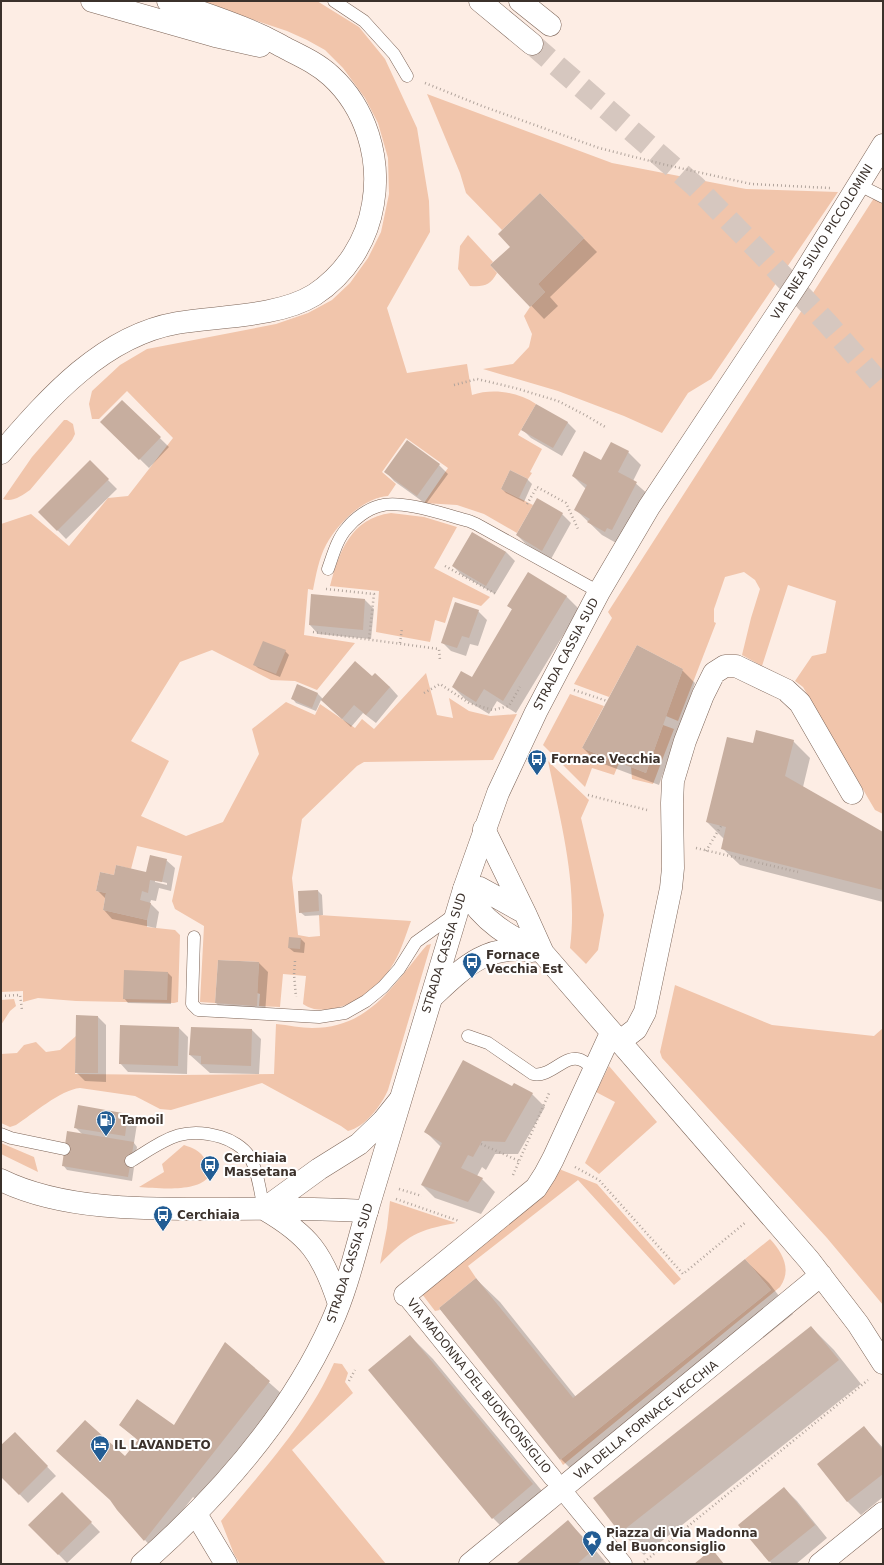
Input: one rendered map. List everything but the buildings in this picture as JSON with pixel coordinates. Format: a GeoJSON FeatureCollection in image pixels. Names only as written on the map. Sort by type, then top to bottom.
{"type":"FeatureCollection","features":[{"type":"Feature","properties":{"kind":"main road"},"geometry":{"type":"LineString","coordinates":[[92,1],[215,36],[264,46],[288,49]]}},
{"type":"Feature","properties":{"kind":"main road"},"geometry":{"type":"LineString","coordinates":[[1,453],[75,376],[117,344],[136,335],[175,323],[264,311],[304,300],[331,282],[350,260],[363,238],[374,199],[375,169],[370,139],[358,112],[341,86],[320,67],[288,49],[241,27],[168,1]]}},
{"type":"Feature","properties":{"kind":"main road"},"geometry":{"type":"LineString","coordinates":[[480,1],[532,44]]}},
{"type":"Feature","properties":{"kind":"main road"},"geometry":{"type":"LineString","coordinates":[[520,1],[550,25]]}},
{"type":"Feature","properties":{"kind":"main road","name":"VIA ENEA SILVIO PICCOLOMINI"},"geometry":{"type":"LineString","coordinates":[[761,338],[805,272],[883,145]]}},
{"type":"Feature","properties":{"kind":"main road","name":"STRADA CASSIA SUD"},"geometry":{"type":"LineString","coordinates":[[142,1564],[196,1514],[238,1467],[280,1412],[315,1356],[339,1304],[456,913],[484,829],[498,793],[536,712],[599,592],[668,476],[761,338]]}},
{"type":"Feature","properties":{"kind":"main road"},"geometry":{"type":"LineString","coordinates":[[405,1295],[536,1188],[553,1159],[594,1070],[615,1037],[636,1030],[645,1012],[671,888],[673,868],[673,781],[707,683],[714,673],[725,666],[736,666],[791,693],[800,703],[852,793]]}},
{"type":"Feature","properties":{"kind":"main road"},"geometry":{"type":"LineString","coordinates":[[484,829],[494,846],[543,953],[821,1275],[858,1324],[883,1363]]}},
{"type":"Feature","properties":{"kind":"main road"},"geometry":{"type":"LineString","coordinates":[[525,912],[480,888],[464,889],[475,908],[485,918],[516,940],[543,953]]}},
{"type":"Feature","properties":{"kind":"main road"},"geometry":{"type":"LineString","coordinates":[[431,998],[460,970],[483,956],[510,949],[521,949],[543,953]]}},
{"type":"Feature","properties":{"kind":"main road"},"geometry":{"type":"LineString","coordinates":[[264,1208],[319,1169],[358,1144],[383,1121],[400,1101]]}},
{"type":"Feature","properties":{"kind":"main road"},"geometry":{"type":"LineString","coordinates":[[1,1180],[37,1194],[86,1203],[147,1208],[264,1208],[367,1211]]}},
{"type":"Feature","properties":{"kind":"main road"},"geometry":{"type":"LineString","coordinates":[[264,1208],[281,1219],[311,1246],[324,1264],[339,1304]]}},
{"type":"Feature","properties":{"kind":"main road","name":"VIA DELLA FORNACE VECCHIA"},"geometry":{"type":"LineString","coordinates":[[470,1564],[821,1275]]}},
{"type":"Feature","properties":{"kind":"main road"},"geometry":{"type":"LineString","coordinates":[[820,1564],[883,1513]]}},
{"type":"Feature","properties":{"kind":"main road"},"geometry":{"type":"LineString","coordinates":[[196,1514],[226,1564]]}},
{"type":"Feature","properties":{"kind":"street","name":"VIA MADONNA DEL BUONCONSIGLIO"},"geometry":{"type":"LineString","coordinates":[[405,1295],[553,1478]]}},
{"type":"Feature","properties":{"kind":"street"},"geometry":{"type":"LineString","coordinates":[[568,1497],[623,1564]]}},
{"type":"Feature","properties":{"kind":"lane"},"geometry":{"type":"LineString","coordinates":[[334,1],[364,21],[394,54],[407,76]]}},
{"type":"Feature","properties":{"kind":"lane"},"geometry":{"type":"LineString","coordinates":[[859,185],[883,196]]}},
{"type":"Feature","properties":{"kind":"lane"},"geometry":{"type":"LineString","coordinates":[[328,569],[336,547],[346,528],[364,513],[380,505],[401,504],[473,523],[599,592]]}},
{"type":"Feature","properties":{"kind":"lane"},"geometry":{"type":"LineString","coordinates":[[194,937],[192,1004],[198,1010],[319,1017],[334,1016],[355,1008],[366,1001],[394,976],[416,942],[456,913]]}},
{"type":"Feature","properties":{"kind":"lane"},"geometry":{"type":"LineString","coordinates":[[468,1036],[488,1043],[533,1074],[538,1075],[547,1073],[564,1062],[574,1059],[580,1059],[594,1070]]}},
{"type":"Feature","properties":{"kind":"lane"},"geometry":{"type":"LineString","coordinates":[[131,1161],[169,1139],[182,1134],[195,1132],[206,1133],[226,1139],[239,1146],[249,1155],[254,1167],[264,1208]]}},
{"type":"Feature","properties":{"kind":"lane"},"geometry":{"type":"LineString","coordinates":[[1,1134],[11,1138],[64,1149]]}},
{"type":"Feature","properties":{"kind":"path"},"geometry":{"type":"LineString","coordinates":[[407,76],[482,106],[599,148],[751,184],[835,188]]}},
{"type":"Feature","properties":{"kind":"path"},"geometry":{"type":"LineString","coordinates":[[454,385],[477,379],[516,388],[558,401],[586,415],[606,428]]}},
{"type":"Feature","properties":{"kind":"path"},"geometry":{"type":"LineString","coordinates":[[527,504],[537,487],[566,503],[578,529]]}},
{"type":"Feature","properties":{"kind":"path"},"geometry":{"type":"LineString","coordinates":[[445,566],[496,594]]}},
{"type":"Feature","properties":{"kind":"path"},"geometry":{"type":"LineString","coordinates":[[328,569],[324,589],[374,594],[369,639]]}},
{"type":"Feature","properties":{"kind":"path"},"geometry":{"type":"LineString","coordinates":[[400,643],[402,628]]}},
{"type":"Feature","properties":{"kind":"path"},"geometry":{"type":"LineString","coordinates":[[313,632],[439,649],[440,660]]}},
{"type":"Feature","properties":{"kind":"path"},"geometry":{"type":"LineString","coordinates":[[424,693],[440,684],[469,703],[492,710],[509,706],[520,686]]}},
{"type":"Feature","properties":{"kind":"path"},"geometry":{"type":"LineString","coordinates":[[568,687],[607,701]]}},
{"type":"Feature","properties":{"kind":"path"},"geometry":{"type":"LineString","coordinates":[[588,795],[647,810]]}},
{"type":"Feature","properties":{"kind":"path"},"geometry":{"type":"LineString","coordinates":[[706,851],[721,826]]}},
{"type":"Feature","properties":{"kind":"path"},"geometry":{"type":"LineString","coordinates":[[694,848],[798,872]]}},
{"type":"Feature","properties":{"kind":"path"},"geometry":{"type":"LineString","coordinates":[[295,961],[294,975],[297,1016]]}},
{"type":"Feature","properties":{"kind":"path"},"geometry":{"type":"LineString","coordinates":[[1,996],[20,995],[22,1010]]}},
{"type":"Feature","properties":{"kind":"path"},"geometry":{"type":"LineString","coordinates":[[516,1205],[512,1182],[513,1175],[564,1062]]}},
{"type":"Feature","properties":{"kind":"path"},"geometry":{"type":"LineString","coordinates":[[481,1144],[519,1161]]}},
{"type":"Feature","properties":{"kind":"path"},"geometry":{"type":"LineString","coordinates":[[553,1159],[584,1171],[599,1180],[684,1274],[747,1222]]}},
{"type":"Feature","properties":{"kind":"path"},"geometry":{"type":"LineString","coordinates":[[398,1193],[399,1189],[422,1196]]}},
{"type":"Feature","properties":{"kind":"path"},"geometry":{"type":"LineString","coordinates":[[396,1197],[396,1201],[460,1222],[486,1228]]}},
{"type":"Feature","properties":{"kind":"path"},"geometry":{"type":"LineString","coordinates":[[349,1381],[355,1370]]}},
{"type":"Feature","properties":{"kind":"path"},"geometry":{"type":"LineString","coordinates":[[642,1564],[868,1379]]}},
{"type":"Feature","properties":{"kind":"shaded area"},"geometry":{"type":"Polygon","coordinates":[[[197,1],[317,1],[359,27],[385,59],[417,128],[429,201],[430,232],[387,308],[407,373],[467,364],[472,395],[488,392],[505,392],[529,400],[536,404],[518,435],[542,449],[528,479],[510,470],[501,489],[533,505],[517,533],[484,514],[457,505],[424,503],[448,468],[406,438],[382,472],[396,484],[388,496],[369,501],[352,513],[337,528],[321,555],[313,590],[308,589],[304,635],[355,643],[317,690],[295,681],[271,680],[212,650],[180,662],[131,741],[169,761],[141,816],[186,836],[223,822],[259,754],[252,729],[286,702],[315,715],[320,704],[355,728],[362,719],[374,729],[426,673],[437,715],[453,718],[449,698],[469,711],[490,716],[517,714],[493,760],[364,762],[357,766],[302,819],[292,878],[298,935],[309,937],[320,936],[319,915],[411,921],[397,958],[383,978],[357,1000],[347,1005],[325,1010],[314,1009],[303,1004],[306,976],[283,974],[280,1007],[259,1006],[260,994],[257,993],[259,962],[218,960],[215,1003],[200,1002],[204,926],[175,909],[172,901],[182,856],[137,846],[131,869],[116,865],[114,875],[100,872],[96,891],[106,893],[103,910],[147,920],[147,927],[175,930],[180,935],[178,1002],[76,1001],[38,998],[23,1002],[23,991],[1,992],[1,524],[31,514],[69,546],[108,498],[128,496],[173,438],[127,391],[99,419],[92,419],[89,404],[92,391],[120,365],[147,349],[276,324],[308,313],[332,300],[350,283],[368,258],[381,232],[389,194],[388,158],[378,123],[365,98],[343,68],[325,50],[307,40],[287,31],[197,1]]]}},
{"type":"Feature","properties":{"kind":"shaded area"},"geometry":{"type":"Polygon","coordinates":[[[427,94],[612,163],[746,189],[838,192],[711,379],[688,393],[662,433],[624,416],[558,391],[483,369],[513,364],[529,347],[532,334],[524,316],[530,307],[545,292],[538,284],[584,238],[540,193],[502,230],[466,193],[460,173],[427,94]]]}},
{"type":"Feature","properties":{"kind":"shaded area"},"geometry":{"type":"Polygon","coordinates":[[[874,198],[883,203],[883,814],[875,810],[803,687],[795,681],[812,656],[826,653],[836,601],[788,585],[762,666],[742,655],[760,589],[755,580],[744,572],[725,577],[714,609],[714,622],[716,623],[678,721],[666,716],[683,669],[637,645],[609,697],[574,684],[612,618],[608,612],[874,198]]]}},
{"type":"Feature","properties":{"kind":"shaded area"},"geometry":{"type":"Polygon","coordinates":[[[468,235],[493,262],[490,265],[497,273],[489,283],[480,286],[470,286],[458,269],[460,246],[468,235]]]}},
{"type":"Feature","properties":{"kind":"shaded area"},"geometry":{"type":"Polygon","coordinates":[[[64,420],[67,420],[73,424],[75,434],[72,440],[30,490],[14,499],[3,499],[32,457],[64,420]]]}},
{"type":"Feature","properties":{"kind":"shaded area"},"geometry":{"type":"Polygon","coordinates":[[[391,513],[424,517],[457,527],[434,568],[490,597],[481,606],[453,597],[445,623],[435,620],[430,642],[376,632],[379,591],[330,586],[343,549],[356,529],[377,516],[391,513]]]}},
{"type":"Feature","properties":{"kind":"shaded area"},"geometry":{"type":"Polygon","coordinates":[[[570,694],[604,706],[582,748],[619,763],[614,775],[592,768],[585,787],[543,745],[570,694]]]}},
{"type":"Feature","properties":{"kind":"shaded area"},"geometry":{"type":"Polygon","coordinates":[[[663,725],[674,729],[653,784],[632,779],[631,767],[646,773],[663,725]]]}},
{"type":"Feature","properties":{"kind":"shaded area"},"geometry":{"type":"Polygon","coordinates":[[[548,761],[589,800],[581,818],[604,915],[598,950],[586,964],[570,948],[572,900],[570,877],[563,831],[548,761]]]}},
{"type":"Feature","properties":{"kind":"shaded area"},"geometry":{"type":"Polygon","coordinates":[[[431,944],[388,1090],[372,1115],[354,1129],[348,1131],[262,1083],[171,1110],[160,1109],[135,1096],[80,1088],[64,1093],[55,1098],[16,1125],[10,1127],[1,1123],[1,1054],[17,1053],[24,1045],[36,1042],[46,1052],[60,1050],[76,1036],[75,1074],[274,1074],[276,1024],[303,1028],[333,1026],[366,1012],[392,988],[427,945],[431,944]]]}},
{"type":"Feature","properties":{"kind":"shaded area"},"geometry":{"type":"Polygon","coordinates":[[[675,985],[772,1025],[874,1036],[883,1028],[883,1305],[827,1238],[662,1058],[660,1052],[675,985]]]}},
{"type":"Feature","properties":{"kind":"shaded area"},"geometry":{"type":"Polygon","coordinates":[[[14,999],[16,1006],[10,1011],[1,1025],[1,1000],[14,999]]]}},
{"type":"Feature","properties":{"kind":"shaded area"},"geometry":{"type":"Polygon","coordinates":[[[609,1066],[657,1122],[599,1174],[585,1163],[615,1102],[596,1092],[609,1066]]]}},
{"type":"Feature","properties":{"kind":"shaded area"},"geometry":{"type":"Polygon","coordinates":[[[1,1143],[34,1157],[38,1172],[1,1154],[1,1143]]]}},
{"type":"Feature","properties":{"kind":"shaded area"},"geometry":{"type":"Polygon","coordinates":[[[184,1145],[196,1150],[203,1156],[207,1164],[209,1176],[204,1181],[196,1185],[177,1188],[139,1187],[164,1172],[162,1164],[184,1145]]]}},
{"type":"Feature","properties":{"kind":"shaded area"},"geometry":{"type":"Polygon","coordinates":[[[559,1169],[597,1184],[681,1279],[674,1285],[578,1180],[468,1266],[476,1278],[439,1308],[440,1310],[435,1311],[422,1294],[559,1169]]]}},
{"type":"Feature","properties":{"kind":"shaded area"},"geometry":{"type":"Polygon","coordinates":[[[390,1201],[456,1223],[432,1228],[414,1235],[398,1246],[380,1264],[387,1228],[390,1201]]]}},
{"type":"Feature","properties":{"kind":"shaded area"},"geometry":{"type":"Polygon","coordinates":[[[770,1239],[779,1250],[786,1268],[784,1281],[780,1287],[563,1465],[560,1460],[771,1290],[745,1259],[770,1239]]]}},
{"type":"Feature","properties":{"kind":"shaded area"},"geometry":{"type":"Polygon","coordinates":[[[334,1363],[342,1364],[348,1373],[345,1382],[353,1393],[292,1450],[386,1564],[240,1564],[234,1554],[221,1521],[268,1465],[298,1426],[323,1385],[334,1363]]]}},
{"type":"Feature","properties":{"kind":"tunnel"},"geometry":{"type":"LineString","coordinates":[[532,44],[695,186],[828,324],[883,387]]}},
{"type":"Feature","properties":{"kind":"place","name":"Fornace Vecchia"},"geometry":{"type":"Point","coordinates":[537,776]}},
{"type":"Feature","properties":{"kind":"place","name":"Fornace Vecchia Est"},"geometry":{"type":"Point","coordinates":[472,979]}},
{"type":"Feature","properties":{"kind":"place","name":"Tamoil"},"geometry":{"type":"Point","coordinates":[106,1137]}},
{"type":"Feature","properties":{"kind":"place","name":"Cerchiaia Massetana"},"geometry":{"type":"Point","coordinates":[210,1182]}},
{"type":"Feature","properties":{"kind":"place","name":"Cerchiaia"},"geometry":{"type":"Point","coordinates":[163,1232]}},
{"type":"Feature","properties":{"kind":"place","name":"IL LAVANDETO"},"geometry":{"type":"Point","coordinates":[100,1462]}},
{"type":"Feature","properties":{"kind":"place","name":"Piazza di Via Madonna del Buonconsiglio"},"geometry":{"type":"Point","coordinates":[592,1557]}}]}
